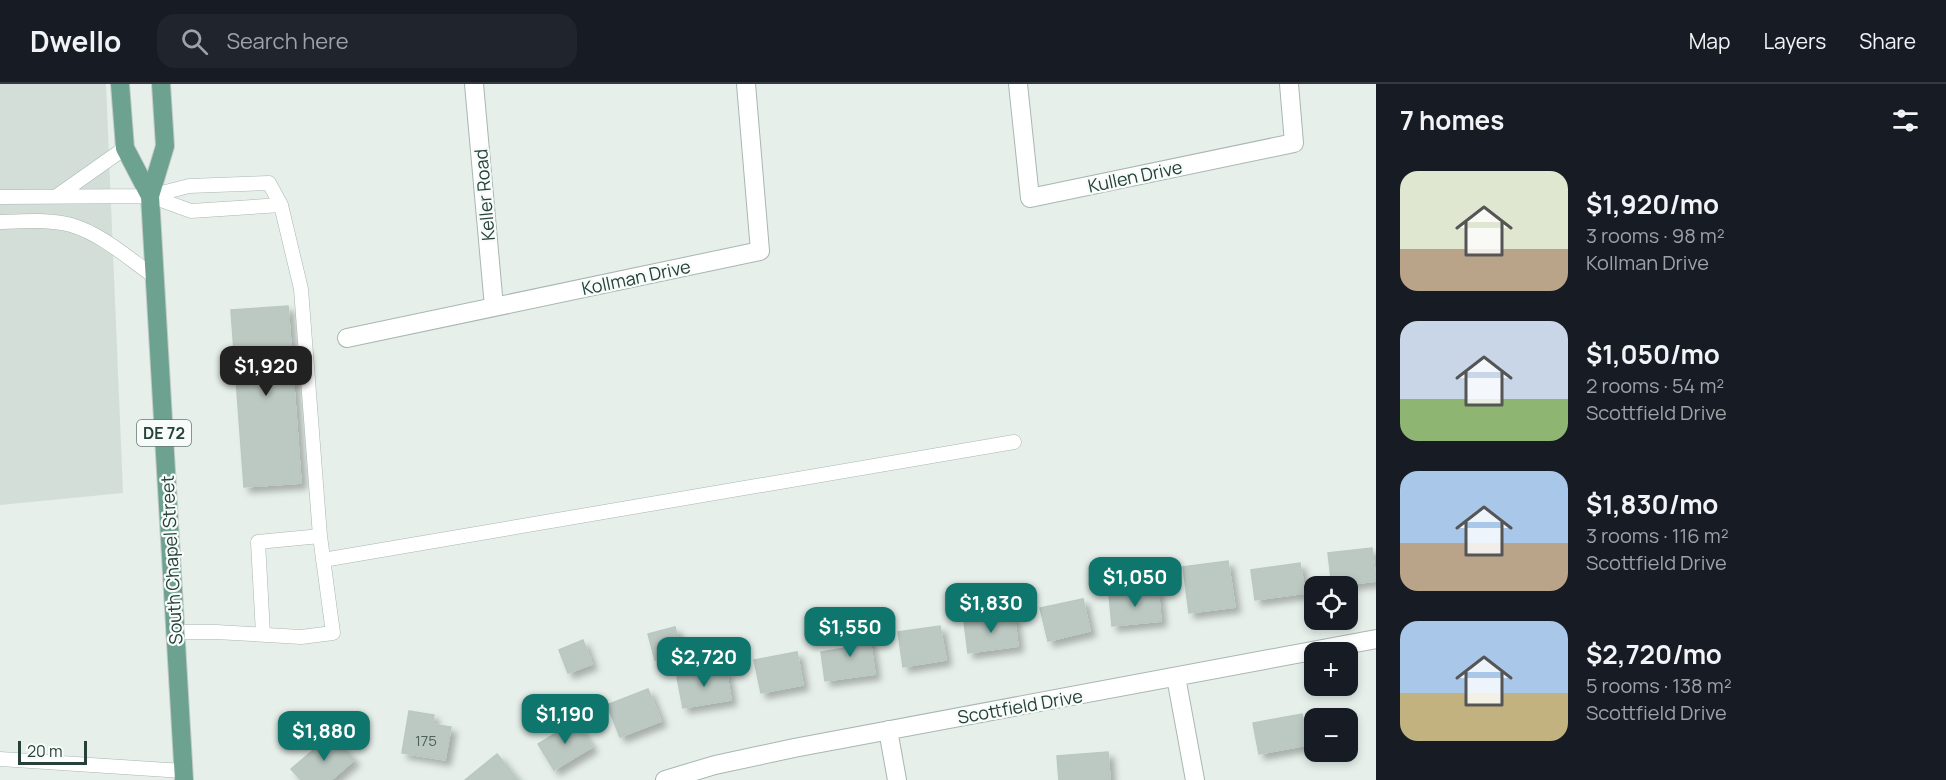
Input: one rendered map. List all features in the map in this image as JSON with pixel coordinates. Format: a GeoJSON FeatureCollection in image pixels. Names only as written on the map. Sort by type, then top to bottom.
{"type":"FeatureCollection","features":[{"type":"Feature","properties":{"kind":"main road","name":"South Chapel Street"},"geometry":{"type":"LineString","coordinates":[[120,84],[125,148],[150,196]]}},
{"type":"Feature","properties":{"kind":"main road","name":"South Chapel Street"},"geometry":{"type":"LineString","coordinates":[[161,84],[165,146],[150,196],[184,776]]}},
{"type":"Feature","properties":{"kind":"street","name":"Keller Road"},"geometry":{"type":"LineString","coordinates":[[474,84],[494,307]]}},
{"type":"Feature","properties":{"kind":"street","name":"Kollman Drive"},"geometry":{"type":"LineString","coordinates":[[347,338],[760,251],[746,84]]}},
{"type":"Feature","properties":{"kind":"street","name":"Kullen Drive"},"geometry":{"type":"LineString","coordinates":[[1018,84],[1030,198],[1294,143],[1289,84]]}},
{"type":"Feature","properties":{"kind":"street","name":"Scottfield Drive"},"geometry":{"type":"LineString","coordinates":[[665,780],[742,758],[1376,639]]}},
{"type":"Feature","properties":{"kind":"street"},"geometry":{"type":"LineString","coordinates":[[1176,677],[1196,780]]}},
{"type":"Feature","properties":{"kind":"street"},"geometry":{"type":"LineString","coordinates":[[888,730],[897,780]]}},
{"type":"Feature","properties":{"kind":"lane"},"geometry":{"type":"LineString","coordinates":[[57,196],[125,148]]}},
{"type":"Feature","properties":{"kind":"lane"},"geometry":{"type":"LineString","coordinates":[[0,197],[150,196],[189,186],[269,183],[281,205],[301,289],[320,536],[333,633],[301,637],[175,632]]}},
{"type":"Feature","properties":{"kind":"lane"},"geometry":{"type":"LineString","coordinates":[[150,196],[191,211],[281,205]]}},
{"type":"Feature","properties":{"kind":"lane"},"geometry":{"type":"LineString","coordinates":[[0,222],[45,221],[71,225],[93,234],[155,277]]}},
{"type":"Feature","properties":{"kind":"lane"},"geometry":{"type":"LineString","coordinates":[[323,560],[1014,442]]}},
{"type":"Feature","properties":{"kind":"lane"},"geometry":{"type":"LineString","coordinates":[[263,634],[258,542],[320,536]]}},
{"type":"Feature","properties":{"kind":"lane"},"geometry":{"type":"LineString","coordinates":[[0,759],[184,776]]}},
{"type":"Feature","properties":{"kind":"shaded area"},"geometry":{"type":"Polygon","coordinates":[[[0,84],[106,84],[123,493],[0,505],[0,84]]]}},
{"type":"Feature","properties":{"kind":"building"},"geometry":{"type":"Polygon","coordinates":[[[288,306],[301,483],[244,487],[231,310],[288,306]]]}},
{"type":"Feature","properties":{"kind":"building"},"geometry":{"type":"Polygon","coordinates":[[[1372,548],[1376,581],[1358,583],[1358,576],[1331,576],[1328,553],[1372,548]]]}},
{"type":"Feature","properties":{"kind":"building"},"geometry":{"type":"Polygon","coordinates":[[[1228,561],[1235,607],[1189,613],[1183,567],[1228,561]]]}},
{"type":"Feature","properties":{"kind":"building"},"geometry":{"type":"Polygon","coordinates":[[[1300,563],[1304,593],[1255,600],[1251,570],[1300,563]]]}},
{"type":"Feature","properties":{"kind":"building"},"geometry":{"type":"Polygon","coordinates":[[[1158,589],[1161,621],[1112,626],[1109,594],[1158,589]]]}},
{"type":"Feature","properties":{"kind":"building"},"geometry":{"type":"Polygon","coordinates":[[[1083,599],[1090,631],[1048,641],[1040,608],[1083,599]]]}},
{"type":"Feature","properties":{"kind":"building"},"geometry":{"type":"Polygon","coordinates":[[[1014,615],[1018,646],[968,653],[964,621],[1014,615]]]}},
{"type":"Feature","properties":{"kind":"building"},"geometry":{"type":"Polygon","coordinates":[[[868,626],[875,674],[825,681],[821,652],[851,647],[848,629],[868,626]]]}},
{"type":"Feature","properties":{"kind":"building"},"geometry":{"type":"Polygon","coordinates":[[[940,626],[946,660],[903,667],[898,632],[940,626]]]}},
{"type":"Feature","properties":{"kind":"building"},"geometry":{"type":"Polygon","coordinates":[[[675,627],[682,654],[655,660],[648,634],[675,627]]]}},
{"type":"Feature","properties":{"kind":"building"},"geometry":{"type":"Polygon","coordinates":[[[583,640],[592,664],[568,673],[559,650],[583,640]]]}},
{"type":"Feature","properties":{"kind":"building"},"geometry":{"type":"Polygon","coordinates":[[[797,652],[803,685],[761,693],[754,660],[797,652]]]}},
{"type":"Feature","properties":{"kind":"building"},"geometry":{"type":"Polygon","coordinates":[[[726,669],[731,700],[683,708],[677,677],[726,669]]]}},
{"type":"Feature","properties":{"kind":"building"},"geometry":{"type":"Polygon","coordinates":[[[648,689],[661,721],[620,737],[607,705],[648,689]]]}},
{"type":"Feature","properties":{"kind":"building"},"geometry":{"type":"Polygon","coordinates":[[[409,711],[434,715],[432,724],[451,727],[445,760],[402,753],[409,711]]]}},
{"type":"Feature","properties":{"kind":"building"},"geometry":{"type":"Polygon","coordinates":[[[1302,714],[1304,746],[1259,754],[1253,723],[1302,714]]]}},
{"type":"Feature","properties":{"kind":"building"},"geometry":{"type":"Polygon","coordinates":[[[576,721],[592,747],[554,770],[538,744],[576,721]]]}},
{"type":"Feature","properties":{"kind":"building"},"geometry":{"type":"Polygon","coordinates":[[[332,734],[354,760],[331,780],[301,780],[291,769],[332,734]]]}},
{"type":"Feature","properties":{"kind":"building"},"geometry":{"type":"Polygon","coordinates":[[[1108,752],[1110,780],[1059,780],[1057,756],[1108,752]]]}},
{"type":"Feature","properties":{"kind":"building"},"geometry":{"type":"Polygon","coordinates":[[[497,754],[518,780],[465,780],[497,754]]]}}]}
